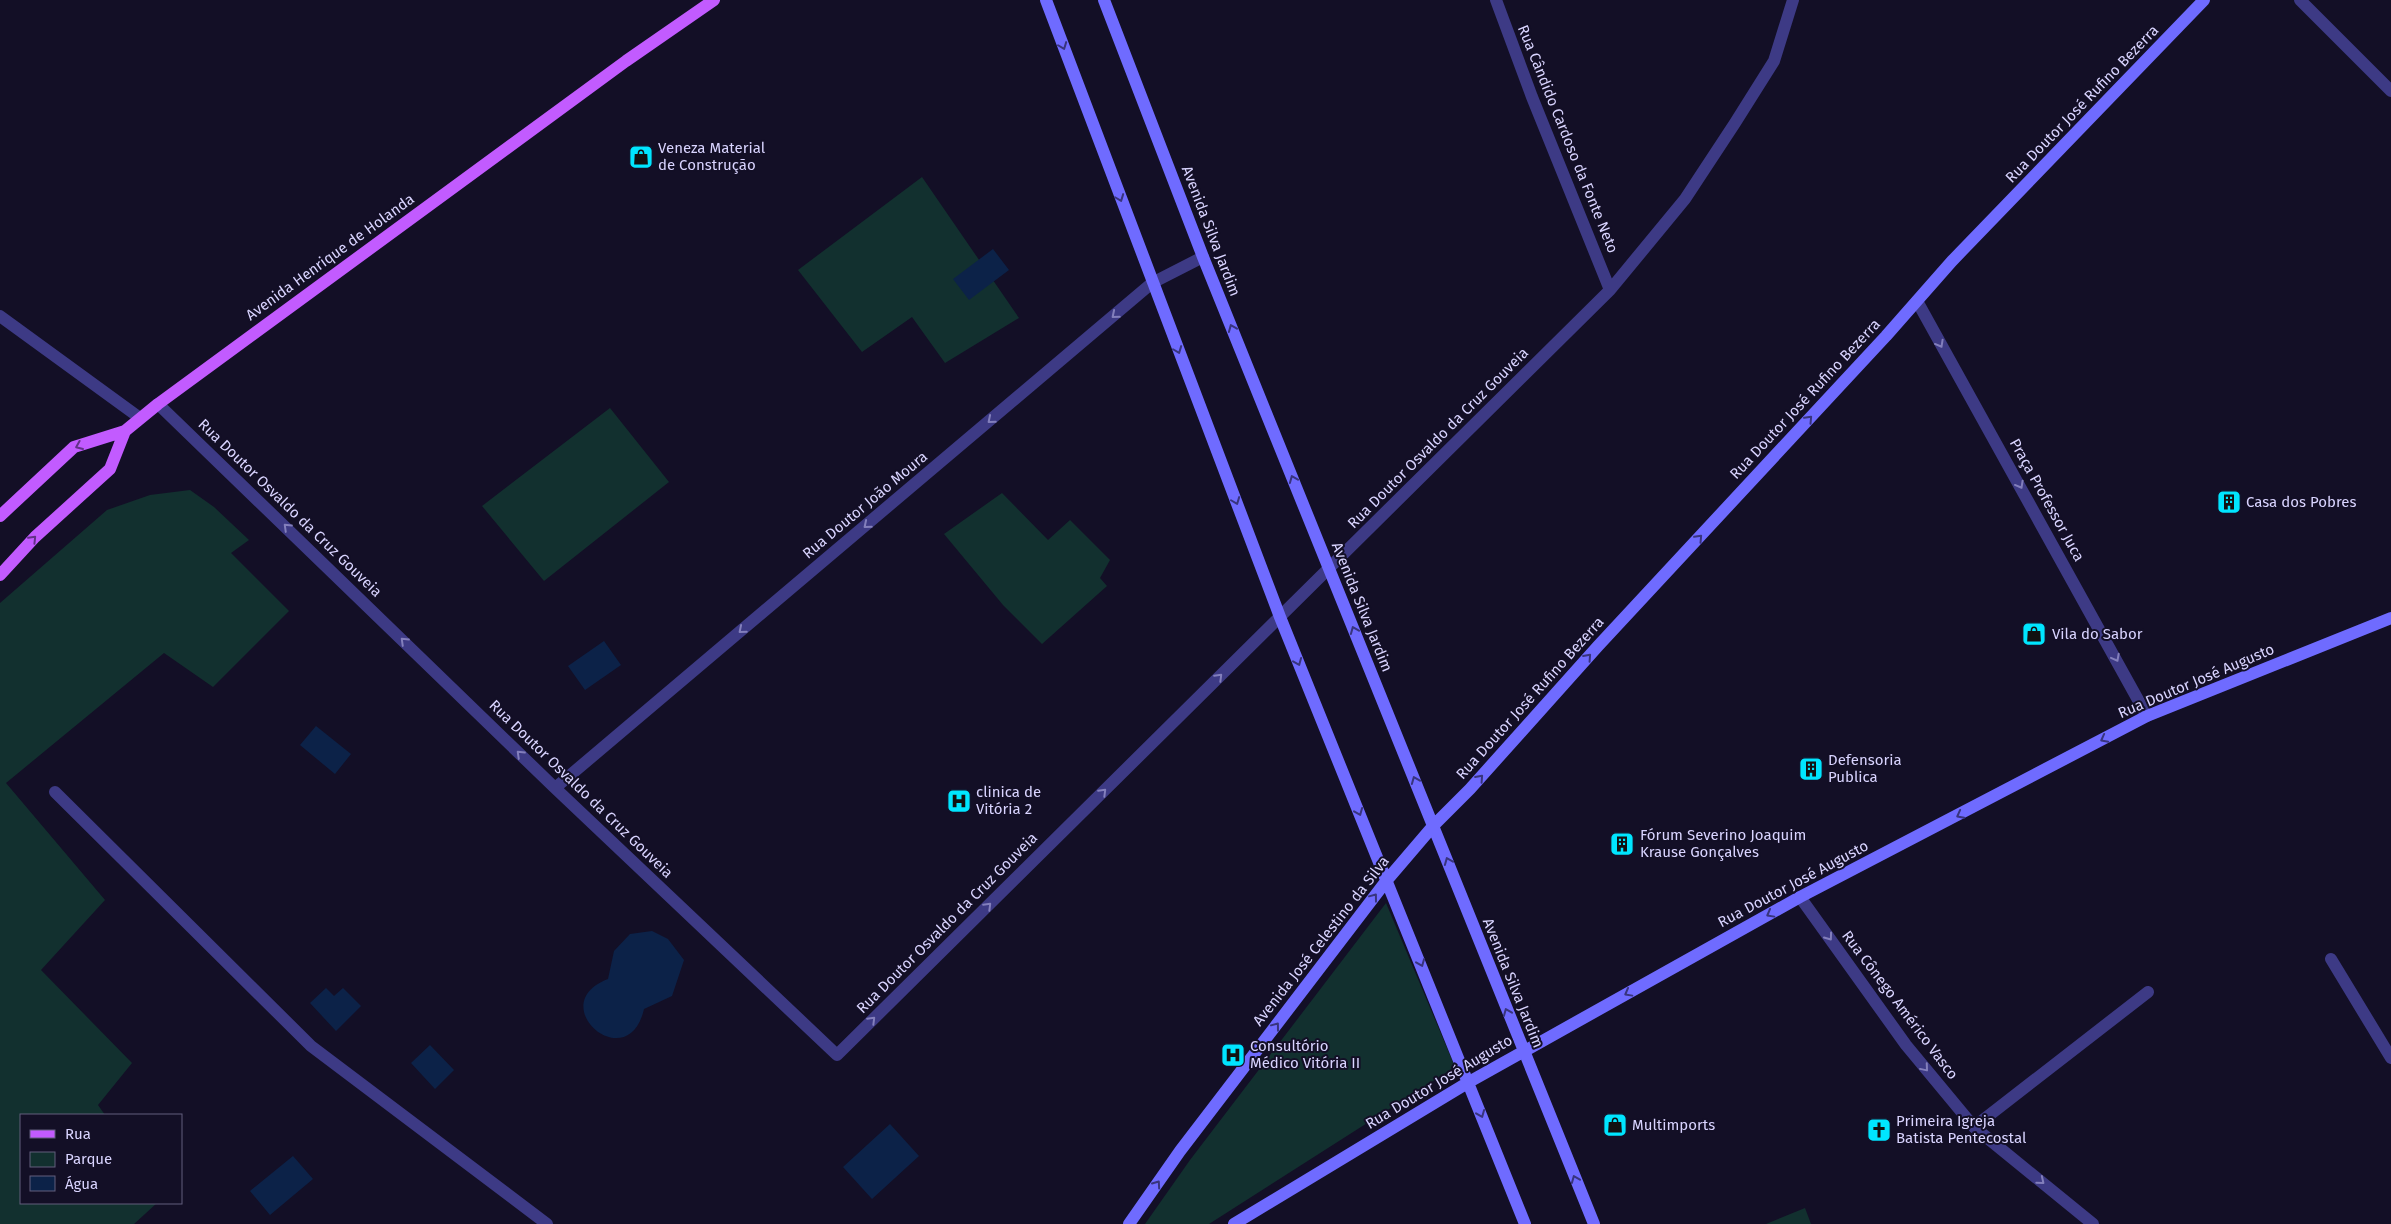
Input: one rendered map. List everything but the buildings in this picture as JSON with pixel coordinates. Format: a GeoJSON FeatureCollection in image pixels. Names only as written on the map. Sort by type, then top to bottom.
{"type":"FeatureCollection","features":[{"type":"Feature","properties":{"kind":"main road","name":"Avenida Henrique de Holanda"},"geometry":{"type":"LineString","coordinates":[[0,575],[35,537],[110,469],[125,432],[140,418],[626,61],[714,0]]}},
{"type":"Feature","properties":{"kind":"main road"},"geometry":{"type":"LineString","coordinates":[[1046,0],[1280,616],[1525,1224]]}},
{"type":"Feature","properties":{"kind":"main road","name":"Avenida Silva Jardim"},"geometry":{"type":"LineString","coordinates":[[1104,0],[1203,257],[1594,1224]]}},
{"type":"Feature","properties":{"kind":"main road","name":"Rua Doutor José Rufino Bezerra"},"geometry":{"type":"LineString","coordinates":[[1434,825],[1470,790],[1604,639],[1952,261],[2204,0]]}},
{"type":"Feature","properties":{"kind":"main road"},"geometry":{"type":"LineString","coordinates":[[0,516],[74,447],[125,432]]}},
{"type":"Feature","properties":{"kind":"main road","name":"Rua Doutor José Augusto"},"geometry":{"type":"LineString","coordinates":[[1234,1224],[1469,1082],[1800,897],[2147,716],[2391,618]]}},
{"type":"Feature","properties":{"kind":"main road","name":"Avenida José Celestino da Silva"},"geometry":{"type":"LineString","coordinates":[[1129,1224],[1180,1151],[1387,880],[1434,825]]}},
{"type":"Feature","properties":{"kind":"street","name":"Rua Cândido Cardoso da Fonte Neto"},"geometry":{"type":"LineString","coordinates":[[1496,0],[1532,97],[1610,290]]}},
{"type":"Feature","properties":{"kind":"street","name":"Rua Doutor Osvaldo da Cruz Gouveia"},"geometry":{"type":"LineString","coordinates":[[158,404],[555,788],[837,1055],[1610,290],[1686,199],[1735,123],[1774,61],[1793,0]]}},
{"type":"Feature","properties":{"kind":"street"},"geometry":{"type":"LineString","coordinates":[[2300,0],[2391,91]]}},
{"type":"Feature","properties":{"kind":"street","name":"Rua Doutor João Moura"},"geometry":{"type":"LineString","coordinates":[[555,788],[1152,283],[1203,257]]}},
{"type":"Feature","properties":{"kind":"street","name":"Praça Professor Juca"},"geometry":{"type":"LineString","coordinates":[[1916,301],[2147,716]]}},
{"type":"Feature","properties":{"kind":"street"},"geometry":{"type":"LineString","coordinates":[[0,316],[140,418]]}},
{"type":"Feature","properties":{"kind":"street"},"geometry":{"type":"LineString","coordinates":[[55,792],[311,1046],[547,1224]]}},
{"type":"Feature","properties":{"kind":"street","name":"Rua Cônego Américo Vasco"},"geometry":{"type":"LineString","coordinates":[[1800,897],[1906,1045],[1974,1127],[2093,1224]]}},
{"type":"Feature","properties":{"kind":"street"},"geometry":{"type":"LineString","coordinates":[[2331,959],[2391,1058]]}},
{"type":"Feature","properties":{"kind":"street"},"geometry":{"type":"LineString","coordinates":[[1974,1127],[2148,992]]}},
{"type":"Feature","properties":{"kind":"green space"},"geometry":{"type":"Polygon","coordinates":[[[922,177],[1019,318],[945,363],[912,317],[862,352],[798,270],[922,177]]]}},
{"type":"Feature","properties":{"kind":"green space"},"geometry":{"type":"Polygon","coordinates":[[[610,408],[669,482],[544,581],[482,506],[610,408]]]}},
{"type":"Feature","properties":{"kind":"green space"},"geometry":{"type":"Polygon","coordinates":[[[190,490],[214,507],[249,540],[231,553],[289,611],[213,687],[164,653],[6,783],[105,900],[41,970],[132,1063],[98,1105],[104,1114],[20,1114],[20,1204],[156,1204],[134,1224],[0,1224],[0,603],[107,510],[150,495],[190,490]]]}},
{"type":"Feature","properties":{"kind":"green space"},"geometry":{"type":"Polygon","coordinates":[[[1002,493],[1048,540],[1070,520],[1110,560],[1100,578],[1107,586],[1042,644],[1003,605],[944,534],[1002,493]]]}},
{"type":"Feature","properties":{"kind":"green space"},"geometry":{"type":"Polygon","coordinates":[[[1386,903],[1455,1067],[1209,1224],[1145,1224],[1190,1160],[1386,903]]]}},
{"type":"Feature","properties":{"kind":"green space"},"geometry":{"type":"Polygon","coordinates":[[[1805,1208],[1811,1224],[1766,1224],[1805,1208]]]}},
{"type":"Feature","properties":{"kind":"water"},"geometry":{"type":"Polygon","coordinates":[[[993,249],[1009,270],[969,300],[953,279],[993,249]]]}},
{"type":"Feature","properties":{"kind":"water"},"geometry":{"type":"Polygon","coordinates":[[[604,641],[621,665],[585,690],[568,666],[604,641]]]}},
{"type":"Feature","properties":{"kind":"water"},"geometry":{"type":"Polygon","coordinates":[[[316,726],[351,754],[335,774],[300,745],[316,726]]]}},
{"type":"Feature","properties":{"kind":"water"},"geometry":{"type":"Polygon","coordinates":[[[652,931],[668,939],[684,960],[672,996],[644,1009],[635,1029],[622,1037],[608,1037],[595,1030],[586,1018],[584,1004],[590,990],[608,979],[614,951],[630,934],[652,931]]]}},
{"type":"Feature","properties":{"kind":"water"},"geometry":{"type":"Polygon","coordinates":[[[326,988],[334,996],[343,988],[361,1006],[336,1031],[310,1003],[326,988]]]}},
{"type":"Feature","properties":{"kind":"water"},"geometry":{"type":"Polygon","coordinates":[[[430,1045],[454,1070],[435,1089],[411,1063],[430,1045]]]}},
{"type":"Feature","properties":{"kind":"water"},"geometry":{"type":"Polygon","coordinates":[[[890,1124],[919,1156],[872,1199],[843,1167],[890,1124]]]}},
{"type":"Feature","properties":{"kind":"water"},"geometry":{"type":"Polygon","coordinates":[[[293,1156],[313,1179],[270,1215],[250,1191],[293,1156]]]}},
{"type":"Feature","properties":{"kind":"place","name":"Veneza Material de Construção"},"geometry":{"type":"Point","coordinates":[641,157]}},
{"type":"Feature","properties":{"kind":"place","name":"Casa dos Pobres"},"geometry":{"type":"Point","coordinates":[2229,502]}},
{"type":"Feature","properties":{"kind":"place","name":"Vila do Sabor"},"geometry":{"type":"Point","coordinates":[2034,634]}},
{"type":"Feature","properties":{"kind":"place","name":"Defensoria Publica"},"geometry":{"type":"Point","coordinates":[1811,769]}},
{"type":"Feature","properties":{"kind":"place","name":"clinica de Vitória 2"},"geometry":{"type":"Point","coordinates":[959,801]}},
{"type":"Feature","properties":{"kind":"place","name":"Fórum Severino Joaquim Krause Gonçalves"},"geometry":{"type":"Point","coordinates":[1622,844]}},
{"type":"Feature","properties":{"kind":"place","name":"Consultório Médico Vitória II"},"geometry":{"type":"Point","coordinates":[1233,1055]}},
{"type":"Feature","properties":{"kind":"place","name":"Multimports"},"geometry":{"type":"Point","coordinates":[1615,1125]}},
{"type":"Feature","properties":{"kind":"place","name":"Primeira Igreja Batista Pentecostal"},"geometry":{"type":"Point","coordinates":[1879,1130]}}]}
